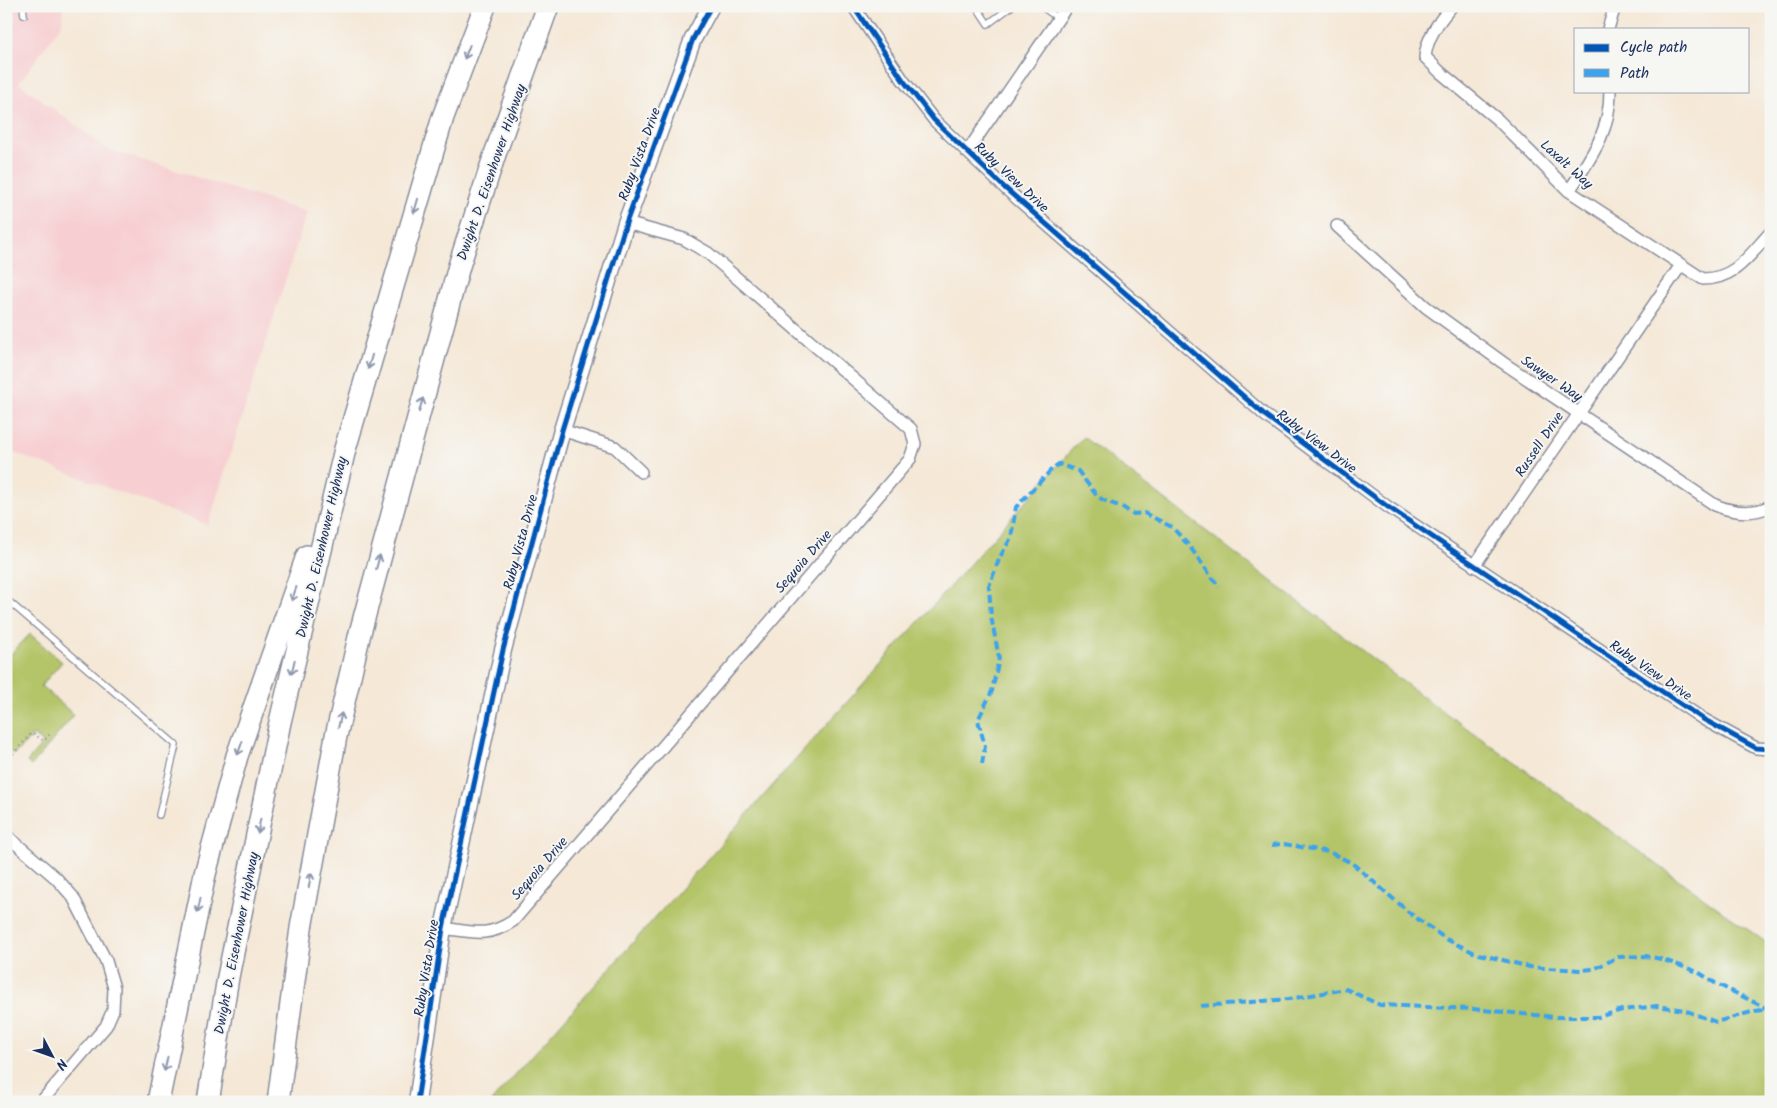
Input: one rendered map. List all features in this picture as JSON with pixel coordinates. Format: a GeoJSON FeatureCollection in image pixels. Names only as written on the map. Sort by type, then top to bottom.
{"type":"FeatureCollection","features":[{"type":"Feature","properties":{"kind":"highway","name":"Dwight D. Eisenhower Highway"},"geometry":{"type":"LineString","coordinates":[[208,1102],[228,976],[280,722],[345,449],[443,117],[485,6]]}},
{"type":"Feature","properties":{"kind":"highway","name":"Dwight D. Eisenhower Highway"},"geometry":{"type":"LineString","coordinates":[[278,1102],[301,928],[336,736],[360,633],[462,257],[495,154],[548,6]]}},
{"type":"Feature","properties":{"kind":"highway"},"geometry":{"type":"LineString","coordinates":[[158,1102],[206,874],[237,756],[345,449]]}},
{"type":"Feature","properties":{"kind":"highway"},"geometry":{"type":"LineString","coordinates":[[290,1102],[301,928]]}},
{"type":"Feature","properties":{"kind":"street","name":"Ruby Vista Drive"},"geometry":{"type":"LineString","coordinates":[[417,1102],[443,928],[503,650],[562,430],[626,223],[693,39],[710,6]]}},
{"type":"Feature","properties":{"kind":"street","name":"Ruby View Drive"},"geometry":{"type":"LineString","coordinates":[[853,6],[920,104],[967,152],[1005,188],[1266,416],[1364,490],[1703,719],[1756,748],[1771,749]]}},
{"type":"Feature","properties":{"kind":"street"},"geometry":{"type":"LineString","coordinates":[[967,152],[1067,6]]}},
{"type":"Feature","properties":{"kind":"street","name":"Laxalt Way"},"geometry":{"type":"LineString","coordinates":[[1452,6],[1441,19],[1426,45],[1425,57],[1440,72],[1498,120],[1569,191],[1703,279],[1718,279],[1732,273],[1771,232]]}},
{"type":"Feature","properties":{"kind":"street"},"geometry":{"type":"LineString","coordinates":[[1608,28],[1615,6]]}},
{"type":"Feature","properties":{"kind":"street"},"geometry":{"type":"LineString","coordinates":[[1569,191],[1600,144],[1608,120],[1610,92]]}},
{"type":"Feature","properties":{"kind":"street","name":"Sequoia Drive"},"geometry":{"type":"LineString","coordinates":[[443,928],[483,934],[498,931],[514,921],[910,459],[915,444],[911,429],[708,253],[684,239],[626,223]]}},
{"type":"Feature","properties":{"kind":"street","name":"Sawyer Way"},"geometry":{"type":"LineString","coordinates":[[1337,226],[1426,307],[1578,413],[1715,505],[1727,510],[1744,513],[1771,506]]}},
{"type":"Feature","properties":{"kind":"street","name":"Russell Drive"},"geometry":{"type":"LineString","coordinates":[[1474,566],[1681,265]]}},
{"type":"Feature","properties":{"kind":"street"},"geometry":{"type":"LineString","coordinates":[[562,430],[615,447],[642,472]]}},
{"type":"Feature","properties":{"kind":"street"},"geometry":{"type":"LineString","coordinates":[[6,835],[56,878],[73,897],[106,961],[114,988],[113,1010],[106,1026],[41,1102]]}},
{"type":"Feature","properties":{"kind":"lane"},"geometry":{"type":"LineString","coordinates":[[23,6],[24,15]]}},
{"type":"Feature","properties":{"kind":"lane"},"geometry":{"type":"LineString","coordinates":[[976,6],[988,24],[1012,6]]}},
{"type":"Feature","properties":{"kind":"lane"},"geometry":{"type":"LineString","coordinates":[[1041,6],[1058,19]]}},
{"type":"Feature","properties":{"kind":"lane"},"geometry":{"type":"LineString","coordinates":[[6,599],[176,745],[159,815]]}},
{"type":"Feature","properties":{"kind":"path"},"geometry":{"type":"LineString","coordinates":[[13,754],[32,733],[44,741],[50,734]]}},
{"type":"Feature","properties":{"kind":"shaded area"},"geometry":{"type":"Polygon","coordinates":[[[6,6],[63,6],[62,24],[19,83],[107,149],[307,212],[208,525],[6,450],[6,6]]]}},
{"type":"Feature","properties":{"kind":"green space"},"geometry":{"type":"Polygon","coordinates":[[[1083,437],[1419,694],[1771,946],[1771,1102],[491,1102],[1083,437]]]}},
{"type":"Feature","properties":{"kind":"green space"},"geometry":{"type":"Polygon","coordinates":[[[30,634],[62,662],[41,686],[74,715],[31,766],[27,762],[43,743],[33,735],[16,753],[13,754],[6,748],[6,659],[30,634]]]}},
{"type":"Feature","properties":{"kind":"marked path"},"geometry":{"type":"LineString","coordinates":[[982,764],[985,746],[978,720],[992,691],[999,658],[991,616],[989,586],[1000,557],[1011,538],[1016,507],[1053,468],[1059,464],[1078,471],[1097,496],[1103,500],[1124,508],[1132,514],[1144,513],[1172,527],[1190,547],[1219,587]]}},
{"type":"Feature","properties":{"kind":"marked path"},"geometry":{"type":"LineString","coordinates":[[1272,845],[1284,844],[1329,852],[1352,863],[1412,915],[1446,939],[1475,953],[1530,967],[1580,970],[1594,969],[1618,957],[1646,956],[1661,959],[1698,972],[1715,983],[1770,1010]]}},
{"type":"Feature","properties":{"kind":"marked path"},"geometry":{"type":"LineString","coordinates":[[1201,1006],[1289,999],[1346,989],[1380,1005],[1473,1009],[1554,1017],[1598,1017],[1622,1010],[1657,1006],[1684,1010],[1716,1022],[1755,1011],[1771,1009]]}},
{"type":"Feature","properties":{"kind":"cycle path"},"geometry":{"type":"LineString","coordinates":[[417,1102],[443,928],[503,650],[562,430],[626,223],[693,39],[711,6]]}},
{"type":"Feature","properties":{"kind":"cycle path"},"geometry":{"type":"LineString","coordinates":[[853,6],[903,80],[934,120],[1005,188],[1266,416],[1388,507],[1703,719],[1756,748],[1771,749]]}}]}
